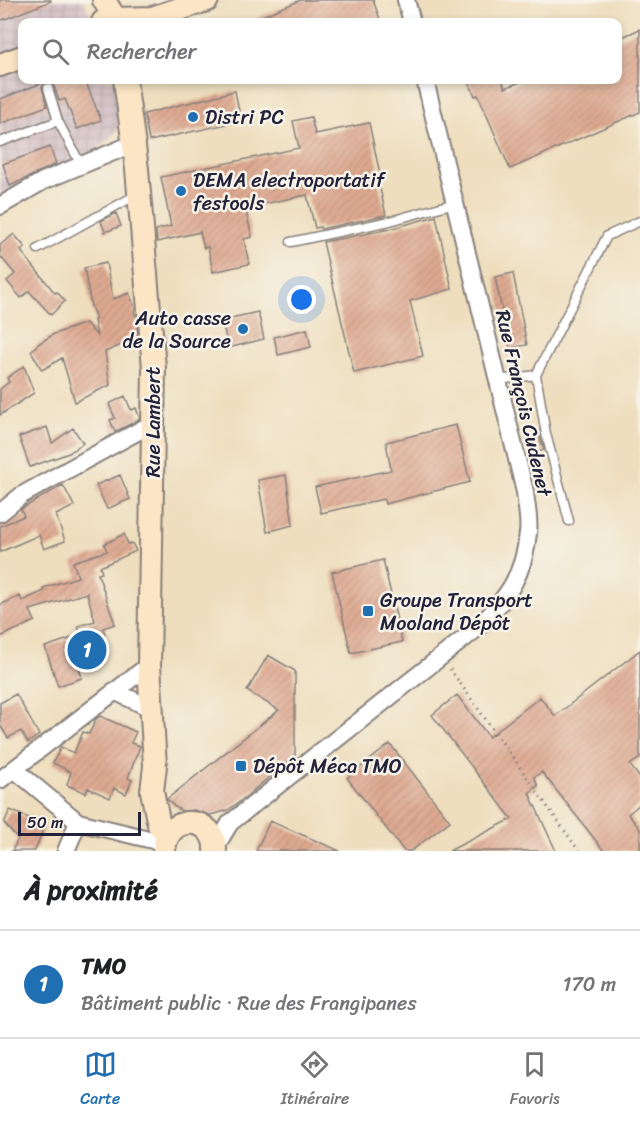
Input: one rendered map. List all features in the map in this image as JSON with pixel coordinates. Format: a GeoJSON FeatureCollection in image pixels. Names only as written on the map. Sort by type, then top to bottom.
{"type":"FeatureCollection","features":[{"type":"Feature","properties":{"kind":"street"},"geometry":{"type":"LineString","coordinates":[[110,17],[146,0]]}},
{"type":"Feature","properties":{"kind":"street"},"geometry":{"type":"LineString","coordinates":[[110,17],[152,18],[207,0]]}},
{"type":"Feature","properties":{"kind":"street"},"geometry":{"type":"LineString","coordinates":[[406,0],[411,18]]}},
{"type":"Feature","properties":{"kind":"street"},"geometry":{"type":"LineString","coordinates":[[0,65],[18,58]]}},
{"type":"Feature","properties":{"kind":"street","name":"Rue Lambert"},"geometry":{"type":"LineString","coordinates":[[126,84],[135,143],[154,368],[149,664],[155,766],[152,791],[159,825],[176,835],[208,831],[213,838],[215,849]]}},
{"type":"Feature","properties":{"kind":"street","name":"Rue François Cudenet"},"geometry":{"type":"LineString","coordinates":[[215,849],[231,823],[480,626],[505,600],[522,566],[529,531],[525,492],[426,84]]}},
{"type":"Feature","properties":{"kind":"street"},"geometry":{"type":"LineString","coordinates":[[0,206],[43,181],[135,143]]}},
{"type":"Feature","properties":{"kind":"street"},"geometry":{"type":"LineString","coordinates":[[0,513],[22,495],[144,428],[153,427]]}},
{"type":"Feature","properties":{"kind":"street"},"geometry":{"type":"LineString","coordinates":[[0,780],[149,664]]}},
{"type":"Feature","properties":{"kind":"street"},"geometry":{"type":"LineString","coordinates":[[114,692],[152,709]]}},
{"type":"Feature","properties":{"kind":"street"},"geometry":{"type":"LineString","coordinates":[[14,769],[78,822],[176,835],[231,823]]}},
{"type":"Feature","properties":{"kind":"street"},"geometry":{"type":"LineString","coordinates":[[66,851],[78,822]]}},
{"type":"Feature","properties":{"kind":"lane"},"geometry":{"type":"LineString","coordinates":[[48,88],[58,121],[81,165]]}},
{"type":"Feature","properties":{"kind":"lane"},"geometry":{"type":"LineString","coordinates":[[0,142],[58,121]]}},
{"type":"Feature","properties":{"kind":"lane"},"geometry":{"type":"LineString","coordinates":[[38,249],[139,193]]}},
{"type":"Feature","properties":{"kind":"lane"},"geometry":{"type":"LineString","coordinates":[[291,242],[390,221],[455,203]]}},
{"type":"Feature","properties":{"kind":"lane"},"geometry":{"type":"LineString","coordinates":[[569,521],[546,434],[536,375],[608,236],[640,221]]}},
{"type":"Feature","properties":{"kind":"lane"},"geometry":{"type":"LineString","coordinates":[[498,380],[536,375]]}},
{"type":"Feature","properties":{"kind":"path"},"geometry":{"type":"LineString","coordinates":[[441,657],[579,851]]}},
{"type":"Feature","properties":{"kind":"shaded area"},"geometry":{"type":"Polygon","coordinates":[[[0,0],[83,0],[92,18],[18,18],[18,84],[114,84],[120,128],[81,165],[0,202],[0,0]]]}},
{"type":"Feature","properties":{"kind":"building"},"geometry":{"type":"Polygon","coordinates":[[[0,0],[51,0],[51,1],[0,21],[0,0]]]}},
{"type":"Feature","properties":{"kind":"building"},"geometry":{"type":"Polygon","coordinates":[[[301,0],[373,0],[380,18],[257,18],[301,0]]]}},
{"type":"Feature","properties":{"kind":"building"},"geometry":{"type":"Polygon","coordinates":[[[640,29],[640,112],[510,169],[478,95],[475,96],[470,84],[504,84],[505,88],[515,84],[622,84],[622,37],[640,29]]]}},
{"type":"Feature","properties":{"kind":"building"},"geometry":{"type":"Polygon","coordinates":[[[45,84],[42,87],[47,106],[0,124],[0,99],[45,84]]]}},
{"type":"Feature","properties":{"kind":"building"},"geometry":{"type":"Polygon","coordinates":[[[50,84],[87,84],[101,120],[77,129],[65,99],[59,101],[54,86],[50,84]]]}},
{"type":"Feature","properties":{"kind":"building","name":"Distri PC"},"geometry":{"type":"Polygon","coordinates":[[[235,91],[241,121],[149,141],[144,114],[235,91]]]}},
{"type":"Feature","properties":{"kind":"building"},"geometry":{"type":"Polygon","coordinates":[[[311,117],[315,134],[369,123],[386,215],[321,229],[320,227],[315,228],[307,195],[245,208],[252,237],[244,239],[249,264],[213,272],[208,247],[204,248],[200,232],[157,242],[156,230],[171,226],[161,177],[299,148],[293,121],[311,117]]]}},
{"type":"Feature","properties":{"kind":"building"},"geometry":{"type":"Polygon","coordinates":[[[50,147],[56,164],[10,186],[3,164],[50,147]]]}},
{"type":"Feature","properties":{"kind":"building"},"geometry":{"type":"Polygon","coordinates":[[[116,213],[121,226],[105,232],[101,221],[116,213]]]}},
{"type":"Feature","properties":{"kind":"building"},"geometry":{"type":"Polygon","coordinates":[[[436,216],[452,289],[410,301],[423,356],[354,373],[323,242],[390,229],[436,216]]]}},
{"type":"Feature","properties":{"kind":"building"},"geometry":{"type":"Polygon","coordinates":[[[14,234],[25,247],[21,251],[55,293],[57,292],[65,301],[51,315],[29,291],[21,298],[7,281],[15,274],[0,256],[0,245],[14,234]]]}},
{"type":"Feature","properties":{"kind":"building"},"geometry":{"type":"Polygon","coordinates":[[[106,263],[113,299],[129,293],[135,309],[138,338],[105,352],[110,385],[75,402],[62,358],[42,370],[31,351],[54,334],[86,323],[97,336],[94,320],[96,319],[91,306],[84,268],[106,263]]]}},
{"type":"Feature","properties":{"kind":"building"},"geometry":{"type":"Polygon","coordinates":[[[513,273],[527,345],[510,348],[495,277],[513,273]]]}},
{"type":"Feature","properties":{"kind":"building"},"geometry":{"type":"Polygon","coordinates":[[[258,312],[264,339],[228,348],[222,320],[258,312]]]}},
{"type":"Feature","properties":{"kind":"building"},"geometry":{"type":"Polygon","coordinates":[[[307,329],[311,347],[278,355],[274,337],[307,329]]]}},
{"type":"Feature","properties":{"kind":"building"},"geometry":{"type":"Polygon","coordinates":[[[24,366],[34,393],[0,415],[0,389],[9,382],[7,378],[24,366]]]}},
{"type":"Feature","properties":{"kind":"building"},"geometry":{"type":"Polygon","coordinates":[[[125,396],[131,410],[136,408],[140,419],[115,432],[110,420],[115,418],[109,404],[125,396]]]}},
{"type":"Feature","properties":{"kind":"building"},"geometry":{"type":"Polygon","coordinates":[[[456,425],[470,482],[385,504],[384,499],[321,513],[315,487],[391,470],[386,442],[456,425]]]}},
{"type":"Feature","properties":{"kind":"building"},"geometry":{"type":"Polygon","coordinates":[[[47,427],[52,443],[73,428],[83,443],[69,453],[30,467],[19,437],[47,427]]]}},
{"type":"Feature","properties":{"kind":"building"},"geometry":{"type":"Polygon","coordinates":[[[539,434],[544,450],[530,454],[526,437],[539,434]]]}},
{"type":"Feature","properties":{"kind":"building"},"geometry":{"type":"Polygon","coordinates":[[[120,475],[130,499],[107,509],[96,485],[120,475]]]}},
{"type":"Feature","properties":{"kind":"building"},"geometry":{"type":"Polygon","coordinates":[[[286,475],[293,525],[267,532],[258,480],[286,475]]]}},
{"type":"Feature","properties":{"kind":"building"},"geometry":{"type":"Polygon","coordinates":[[[63,485],[74,506],[56,515],[65,541],[44,549],[39,535],[0,552],[0,526],[24,516],[21,509],[63,485]]]}},
{"type":"Feature","properties":{"kind":"building"},"geometry":{"type":"Polygon","coordinates":[[[124,534],[128,544],[132,543],[136,551],[100,567],[102,573],[98,574],[115,624],[103,628],[105,634],[96,639],[103,660],[79,668],[82,678],[58,686],[45,647],[81,635],[78,626],[95,621],[87,593],[30,610],[35,621],[0,637],[0,605],[20,596],[22,601],[44,591],[43,588],[78,577],[73,562],[107,551],[104,544],[124,534]]]}},
{"type":"Feature","properties":{"kind":"building"},"geometry":{"type":"Polygon","coordinates":[[[383,560],[402,642],[351,653],[332,572],[383,560]]]}},
{"type":"Feature","properties":{"kind":"building"},"geometry":{"type":"Polygon","coordinates":[[[640,650],[640,758],[630,765],[640,778],[640,804],[628,814],[640,829],[640,851],[604,851],[542,772],[534,777],[538,786],[529,793],[556,851],[449,851],[512,819],[432,715],[457,695],[489,737],[540,697],[555,716],[640,650]]]}},
{"type":"Feature","properties":{"kind":"building"},"geometry":{"type":"Polygon","coordinates":[[[268,655],[295,671],[295,756],[226,811],[210,815],[194,810],[182,811],[175,807],[167,799],[279,710],[247,691],[268,655]]]}},
{"type":"Feature","properties":{"kind":"building"},"geometry":{"type":"Polygon","coordinates":[[[16,694],[39,735],[28,743],[21,731],[8,738],[0,725],[0,703],[16,694]]]}},
{"type":"Feature","properties":{"kind":"building"},"geometry":{"type":"Polygon","coordinates":[[[100,716],[136,732],[131,743],[140,746],[128,778],[132,780],[126,794],[114,788],[110,798],[88,788],[86,793],[67,785],[71,772],[53,763],[61,747],[74,753],[83,732],[89,734],[96,719],[100,716]]]}},
{"type":"Feature","properties":{"kind":"building"},"geometry":{"type":"Polygon","coordinates":[[[390,744],[450,821],[411,851],[404,851],[347,778],[390,744]]]}},
{"type":"Feature","properties":{"kind":"building"},"geometry":{"type":"Polygon","coordinates":[[[10,810],[45,825],[35,851],[12,851],[18,839],[4,823],[10,810]]]}},
{"type":"Feature","properties":{"kind":"building"},"geometry":{"type":"Polygon","coordinates":[[[270,821],[340,851],[256,851],[270,821]]]}},
{"type":"Feature","properties":{"kind":"place","name":"Distri PC"},"geometry":{"type":"Point","coordinates":[193,117]}},
{"type":"Feature","properties":{"kind":"place","name":"DEMA electroportatif festools"},"geometry":{"type":"Point","coordinates":[181,191]}},
{"type":"Feature","properties":{"kind":"place","name":"Auto casse de la Source"},"geometry":{"type":"Point","coordinates":[243,329]}},
{"type":"Feature","properties":{"kind":"place","name":"Groupe Transport Mooland Dépôt"},"geometry":{"type":"Point","coordinates":[368,611]}},
{"type":"Feature","properties":{"kind":"place","name":"TMO"},"geometry":{"type":"Point","coordinates":[87,650]}},
{"type":"Feature","properties":{"kind":"place","name":"Dépôt Méca TMO"},"geometry":{"type":"Point","coordinates":[241,766]}}]}
